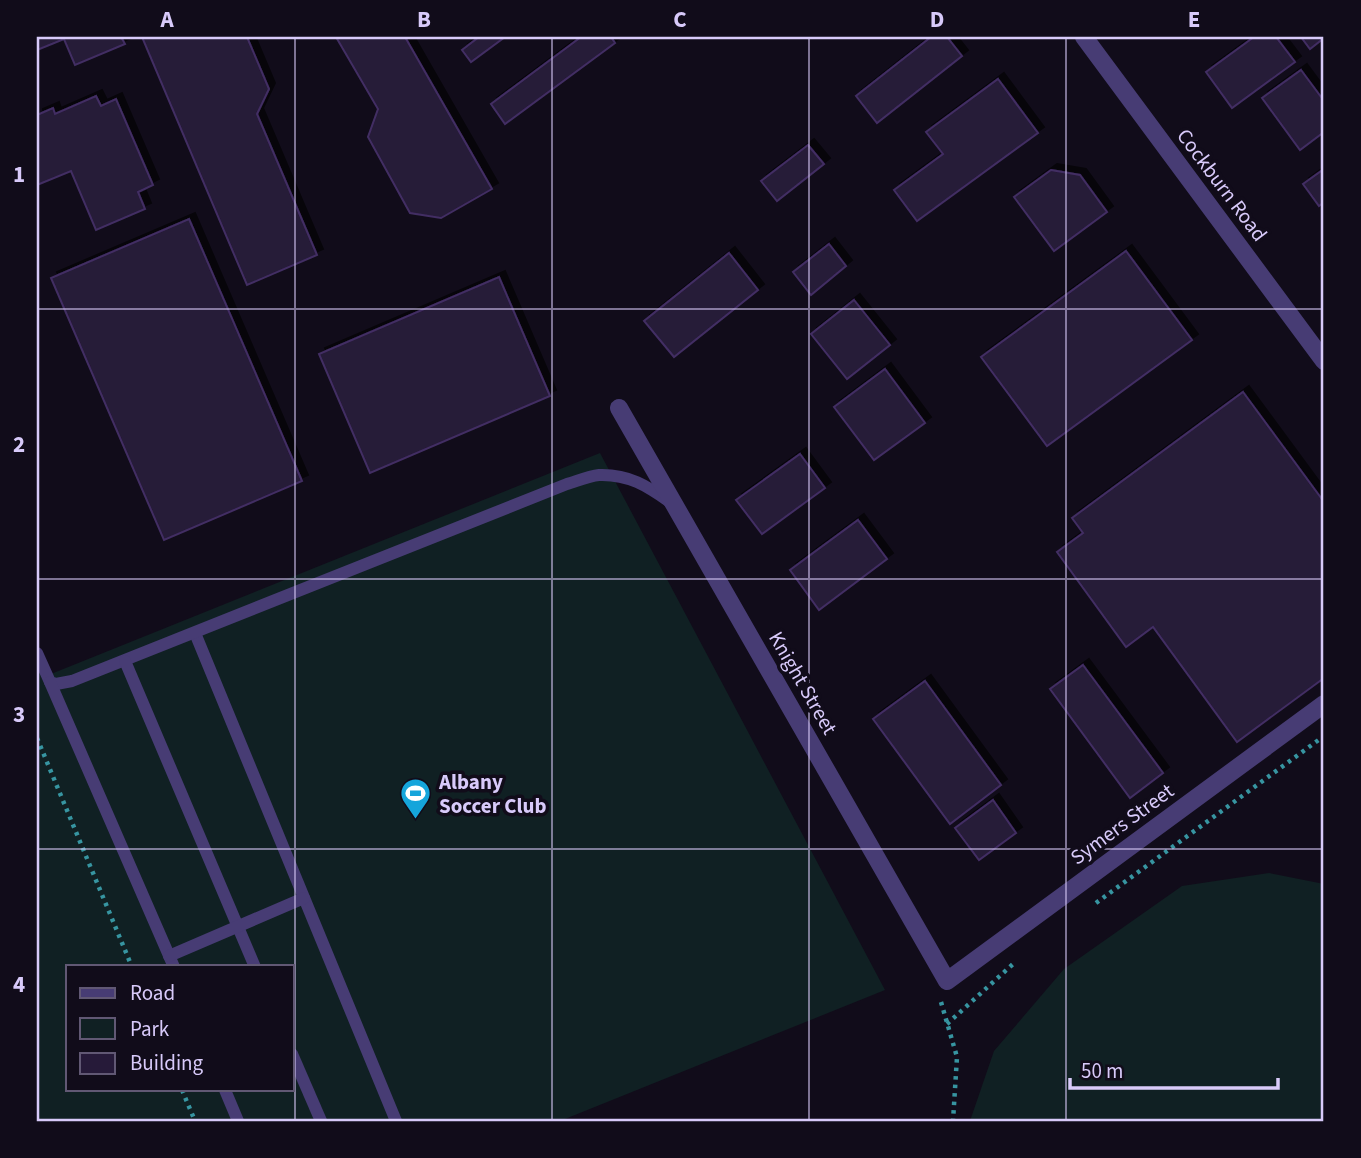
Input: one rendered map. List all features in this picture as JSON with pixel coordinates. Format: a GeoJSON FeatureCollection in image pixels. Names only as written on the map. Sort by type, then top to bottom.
{"type":"FeatureCollection","features":[{"type":"Feature","properties":{"kind":"street","name":"Cockburn Road"},"geometry":{"type":"LineString","coordinates":[[1084,37],[1324,361]]}},
{"type":"Feature","properties":{"kind":"street","name":"Knight Street"},"geometry":{"type":"LineString","coordinates":[[619,408],[947,981]]}},
{"type":"Feature","properties":{"kind":"street","name":"Symers Street"},"geometry":{"type":"LineString","coordinates":[[947,981],[1324,704]]}},
{"type":"Feature","properties":{"kind":"lane"},"geometry":{"type":"LineString","coordinates":[[50,682],[56,684],[72,681],[125,661],[567,484],[597,475],[630,478],[648,486],[676,507]]}},
{"type":"Feature","properties":{"kind":"lane"},"geometry":{"type":"LineString","coordinates":[[195,632],[396,1121]]}},
{"type":"Feature","properties":{"kind":"lane"},"geometry":{"type":"LineString","coordinates":[[37,653],[172,962],[238,926],[304,898]]}},
{"type":"Feature","properties":{"kind":"lane"},"geometry":{"type":"LineString","coordinates":[[125,661],[254,965]]}},
{"type":"Feature","properties":{"kind":"lane"},"geometry":{"type":"LineString","coordinates":[[294,1059],[321,1121]]}},
{"type":"Feature","properties":{"kind":"lane"},"geometry":{"type":"LineString","coordinates":[[226,1092],[238,1121]]}},
{"type":"Feature","properties":{"kind":"path"},"geometry":{"type":"LineString","coordinates":[[1089,908],[1324,736]]}},
{"type":"Feature","properties":{"kind":"path"},"geometry":{"type":"LineString","coordinates":[[37,738],[131,965]]}},
{"type":"Feature","properties":{"kind":"path"},"geometry":{"type":"LineString","coordinates":[[947,1024],[1021,958]]}},
{"type":"Feature","properties":{"kind":"path"},"geometry":{"type":"LineString","coordinates":[[947,981],[941,1002],[957,1057],[953,1121]]}},
{"type":"Feature","properties":{"kind":"path"},"geometry":{"type":"LineString","coordinates":[[183,1092],[195,1121]]}},
{"type":"Feature","properties":{"kind":"green space","name":"Albany Soccer Club"},"geometry":{"type":"Polygon","coordinates":[[[600,453],[885,990],[560,1121],[37,1121],[37,654],[46,676],[600,453]]]}},
{"type":"Feature","properties":{"kind":"green space"},"geometry":{"type":"Polygon","coordinates":[[[1269,873],[1324,884],[1324,1121],[970,1121],[994,1051],[1064,969],[1182,886],[1269,873]]]}},
{"type":"Feature","properties":{"kind":"building"},"geometry":{"type":"Polygon","coordinates":[[[37,37],[121,37],[125,44],[75,65],[64,39],[37,50],[37,37]]]}},
{"type":"Feature","properties":{"kind":"building"},"geometry":{"type":"Polygon","coordinates":[[[142,37],[247,37],[269,89],[257,114],[317,255],[247,285],[142,37]]]}},
{"type":"Feature","properties":{"kind":"building"},"geometry":{"type":"Polygon","coordinates":[[[336,37],[405,37],[492,189],[441,218],[410,213],[368,137],[378,109],[336,37]]]}},
{"type":"Feature","properties":{"kind":"building"},"geometry":{"type":"Polygon","coordinates":[[[479,37],[505,37],[471,62],[462,50],[479,37]]]}},
{"type":"Feature","properties":{"kind":"building"},"geometry":{"type":"Polygon","coordinates":[[[581,37],[611,37],[615,43],[505,124],[491,104],[581,37]]]}},
{"type":"Feature","properties":{"kind":"building"},"geometry":{"type":"Polygon","coordinates":[[[931,37],[947,37],[962,56],[877,123],[856,96],[931,37]]]}},
{"type":"Feature","properties":{"kind":"building"},"geometry":{"type":"Polygon","coordinates":[[[1254,37],[1276,37],[1295,62],[1232,108],[1206,72],[1254,37]]]}},
{"type":"Feature","properties":{"kind":"building"},"geometry":{"type":"Polygon","coordinates":[[[1301,37],[1324,37],[1324,38],[1310,49],[1301,37]]]}},
{"type":"Feature","properties":{"kind":"building"},"geometry":{"type":"Polygon","coordinates":[[[1301,70],[1324,101],[1324,132],[1300,150],[1262,98],[1301,70]]]}},
{"type":"Feature","properties":{"kind":"building"},"geometry":{"type":"Polygon","coordinates":[[[998,79],[1038,133],[917,221],[894,190],[943,154],[926,132],[998,79]]]}},
{"type":"Feature","properties":{"kind":"building"},"geometry":{"type":"Polygon","coordinates":[[[96,96],[101,106],[116,99],[153,185],[138,192],[145,209],[96,230],[71,171],[37,185],[37,115],[53,108],[55,114],[96,96]]]}},
{"type":"Feature","properties":{"kind":"building"},"geometry":{"type":"Polygon","coordinates":[[[808,145],[824,164],[777,201],[761,181],[808,145]]]}},
{"type":"Feature","properties":{"kind":"building"},"geometry":{"type":"Polygon","coordinates":[[[1324,169],[1324,202],[1319,206],[1303,184],[1324,169]]]}},
{"type":"Feature","properties":{"kind":"building"},"geometry":{"type":"Polygon","coordinates":[[[1051,170],[1080,175],[1107,212],[1054,251],[1014,197],[1051,170]]]}},
{"type":"Feature","properties":{"kind":"building"},"geometry":{"type":"Polygon","coordinates":[[[189,219],[302,481],[164,540],[51,278],[189,219]]]}},
{"type":"Feature","properties":{"kind":"building"},"geometry":{"type":"Polygon","coordinates":[[[829,244],[846,266],[811,295],[793,272],[829,244]]]}},
{"type":"Feature","properties":{"kind":"building"},"geometry":{"type":"Polygon","coordinates":[[[1126,251],[1192,340],[1047,446],[981,357],[1126,251]]]}},
{"type":"Feature","properties":{"kind":"building"},"geometry":{"type":"Polygon","coordinates":[[[729,253],[758,290],[674,357],[644,321],[729,253]]]}},
{"type":"Feature","properties":{"kind":"building"},"geometry":{"type":"Polygon","coordinates":[[[499,277],[550,396],[370,473],[319,354],[499,277]]]}},
{"type":"Feature","properties":{"kind":"building"},"geometry":{"type":"Polygon","coordinates":[[[854,300],[890,345],[847,379],[811,334],[854,300]]]}},
{"type":"Feature","properties":{"kind":"building"},"geometry":{"type":"Polygon","coordinates":[[[885,369],[925,423],[874,460],[834,407],[885,369]]]}},
{"type":"Feature","properties":{"kind":"building"},"geometry":{"type":"Polygon","coordinates":[[[1243,392],[1324,502],[1324,678],[1237,742],[1153,627],[1126,647],[1057,552],[1083,533],[1072,518],[1243,392]]]}},
{"type":"Feature","properties":{"kind":"building"},"geometry":{"type":"Polygon","coordinates":[[[800,454],[825,488],[762,534],[736,500],[800,454]]]}},
{"type":"Feature","properties":{"kind":"building"},"geometry":{"type":"Polygon","coordinates":[[[858,520],[887,559],[819,610],[790,570],[858,520]]]}},
{"type":"Feature","properties":{"kind":"building"},"geometry":{"type":"Polygon","coordinates":[[[1083,665],[1163,773],[1130,798],[1050,689],[1083,665]]]}},
{"type":"Feature","properties":{"kind":"building"},"geometry":{"type":"Polygon","coordinates":[[[925,681],[1001,785],[950,824],[873,719],[925,681]]]}},
{"type":"Feature","properties":{"kind":"building"},"geometry":{"type":"Polygon","coordinates":[[[993,800],[1016,833],[979,860],[955,828],[993,800]]]}},
{"type":"Feature","properties":{"kind":"place","name":"Albany Soccer Club"},"geometry":{"type":"Point","coordinates":[416,821]}}]}
